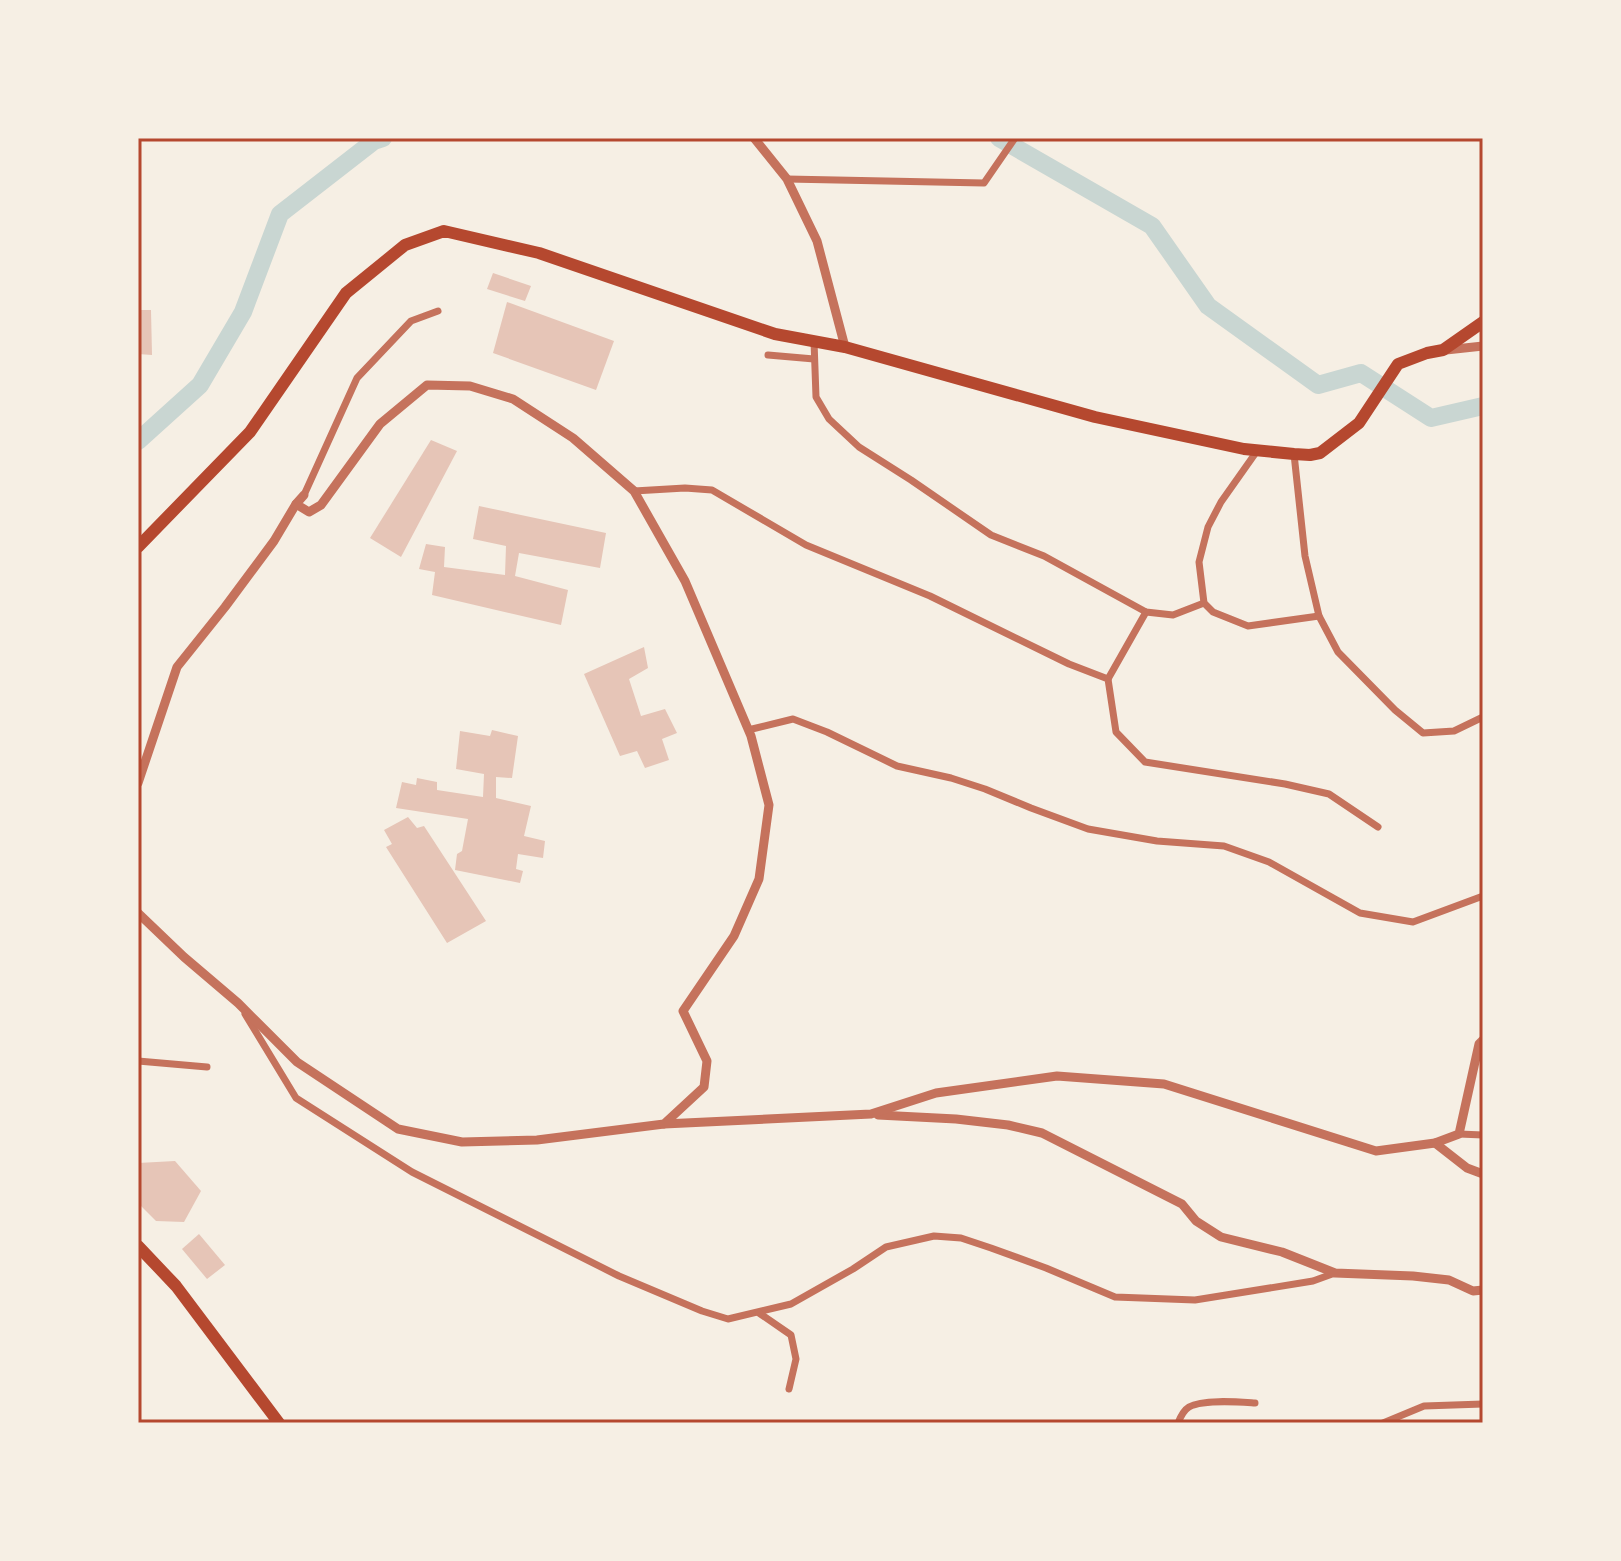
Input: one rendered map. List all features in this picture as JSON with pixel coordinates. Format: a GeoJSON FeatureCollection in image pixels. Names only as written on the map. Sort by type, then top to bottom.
{"type":"FeatureCollection","features":[{"type":"Feature","properties":{"kind":"main road"},"geometry":{"type":"LineString","coordinates":[[138,547],[250,432],[346,293],[405,245],[444,231],[539,253],[775,334],[845,347],[1095,417],[1257,451],[1320,453],[1359,423],[1398,364],[1443,350],[1483,322]]}},
{"type":"Feature","properties":{"kind":"main road"},"geometry":{"type":"LineString","coordinates":[[138,1246],[176,1286],[279,1423]]}},
{"type":"Feature","properties":{"kind":"street"},"geometry":{"type":"LineString","coordinates":[[754,138],[787,179],[817,241],[845,347]]}},
{"type":"Feature","properties":{"kind":"street"},"geometry":{"type":"LineString","coordinates":[[787,179],[984,183],[1015,138]]}},
{"type":"Feature","properties":{"kind":"street"},"geometry":{"type":"LineString","coordinates":[[138,783],[177,667],[274,541],[304,495],[357,378],[411,321],[438,311]]}},
{"type":"Feature","properties":{"kind":"street"},"geometry":{"type":"LineString","coordinates":[[814,341],[816,397],[829,419],[859,447],[991,535],[1044,556],[1146,612],[1173,615],[1204,603]]}},
{"type":"Feature","properties":{"kind":"street"},"geometry":{"type":"LineString","coordinates":[[1443,350],[1483,346]]}},
{"type":"Feature","properties":{"kind":"street"},"geometry":{"type":"LineString","coordinates":[[768,355],[814,359]]}},
{"type":"Feature","properties":{"kind":"street"},"geometry":{"type":"LineString","coordinates":[[296,504],[309,512],[321,505],[380,424],[427,385],[470,386],[513,399],[573,438],[634,491],[685,581],[748,730],[769,805],[759,879],[734,936],[683,1011],[707,1061],[704,1087],[664,1124]]}},
{"type":"Feature","properties":{"kind":"street"},"geometry":{"type":"LineString","coordinates":[[1257,451],[1221,502],[1208,527],[1199,562],[1204,603],[1213,612],[1248,626],[1319,616]]}},
{"type":"Feature","properties":{"kind":"street"},"geometry":{"type":"LineString","coordinates":[[1294,454],[1305,556],[1319,616],[1338,652],[1395,710],[1423,733],[1454,731],[1483,717]]}},
{"type":"Feature","properties":{"kind":"street"},"geometry":{"type":"LineString","coordinates":[[634,491],[712,490],[806,545],[930,596],[1069,664],[1108,679]]}},
{"type":"Feature","properties":{"kind":"street"},"geometry":{"type":"LineString","coordinates":[[1146,612],[1108,679],[1116,732],[1145,762],[1329,794],[1378,827]]}},
{"type":"Feature","properties":{"kind":"street"},"geometry":{"type":"LineString","coordinates":[[748,730],[793,719],[897,766],[985,789],[1088,829],[1157,841],[1224,846],[1269,862],[1360,913],[1413,922],[1483,896]]}},
{"type":"Feature","properties":{"kind":"street"},"geometry":{"type":"LineString","coordinates":[[138,913],[238,1003],[297,1062],[398,1129],[462,1142],[537,1140],[664,1124],[871,1114],[1008,1125],[1042,1133],[1182,1204],[1196,1221],[1221,1237],[1282,1252],[1335,1273]]}},
{"type":"Feature","properties":{"kind":"street"},"geometry":{"type":"LineString","coordinates":[[238,1003],[296,1098],[412,1172],[619,1276],[728,1319],[791,1304],[886,1247],[934,1236],[961,1238],[991,1248],[1115,1297],[1195,1300],[1313,1281],[1335,1273],[1437,1278],[1473,1291],[1483,1290]]}},
{"type":"Feature","properties":{"kind":"street"},"geometry":{"type":"LineString","coordinates":[[1459,1134],[1479,1044],[1483,1040]]}},
{"type":"Feature","properties":{"kind":"street"},"geometry":{"type":"LineString","coordinates":[[138,1061],[207,1067]]}},
{"type":"Feature","properties":{"kind":"street"},"geometry":{"type":"LineString","coordinates":[[871,1114],[936,1093],[1057,1076],[1164,1084],[1376,1151],[1435,1143],[1459,1134],[1483,1135]]}},
{"type":"Feature","properties":{"kind":"street"},"geometry":{"type":"LineString","coordinates":[[1435,1143],[1467,1168],[1483,1174]]}},
{"type":"Feature","properties":{"kind":"street"},"geometry":{"type":"LineString","coordinates":[[759,1313],[791,1335],[796,1359],[789,1389]]}},
{"type":"Feature","properties":{"kind":"street"},"geometry":{"type":"LineString","coordinates":[[1178,1423],[1190,1407],[1219,1402],[1255,1403]]}},
{"type":"Feature","properties":{"kind":"street"},"geometry":{"type":"LineString","coordinates":[[1383,1423],[1424,1406],[1483,1404]]}},
{"type":"Feature","properties":{"kind":"building"},"geometry":{"type":"Polygon","coordinates":[[[493,273],[531,286],[525,301],[487,289],[493,273]]]}},
{"type":"Feature","properties":{"kind":"building"},"geometry":{"type":"Polygon","coordinates":[[[507,302],[614,341],[596,390],[493,353],[507,302]]]}},
{"type":"Feature","properties":{"kind":"building"},"geometry":{"type":"Polygon","coordinates":[[[138,310],[151,310],[152,355],[138,354],[138,310]]]}},
{"type":"Feature","properties":{"kind":"building"},"geometry":{"type":"Polygon","coordinates":[[[431,440],[457,451],[401,557],[370,538],[431,440]]]}},
{"type":"Feature","properties":{"kind":"building"},"geometry":{"type":"Polygon","coordinates":[[[479,506],[606,533],[600,568],[519,553],[515,576],[568,590],[561,625],[432,595],[435,572],[419,569],[426,544],[445,547],[444,567],[505,575],[506,546],[473,539],[479,506]]]}},
{"type":"Feature","properties":{"kind":"building"},"geometry":{"type":"Polygon","coordinates":[[[644,647],[648,668],[629,679],[641,716],[665,709],[677,733],[662,739],[669,760],[645,768],[637,751],[620,756],[584,674],[644,647]]]}},
{"type":"Feature","properties":{"kind":"building"},"geometry":{"type":"Polygon","coordinates":[[[492,730],[518,736],[512,778],[496,777],[496,798],[531,806],[524,836],[545,841],[543,858],[518,854],[516,869],[523,871],[520,883],[455,870],[468,819],[396,808],[402,782],[416,785],[417,778],[437,782],[437,790],[483,797],[484,774],[456,769],[460,731],[490,736],[492,730]]]}},
{"type":"Feature","properties":{"kind":"building"},"geometry":{"type":"Polygon","coordinates":[[[408,817],[417,828],[424,826],[486,921],[447,943],[386,847],[392,844],[384,830],[408,817]]]}},
{"type":"Feature","properties":{"kind":"building"},"geometry":{"type":"Polygon","coordinates":[[[175,1161],[201,1191],[184,1222],[156,1221],[138,1203],[138,1163],[175,1161]]]}},
{"type":"Feature","properties":{"kind":"building"},"geometry":{"type":"Polygon","coordinates":[[[199,1234],[225,1265],[207,1279],[182,1249],[199,1234]]]}},
{"type":"Feature","properties":{"kind":"waterway"},"geometry":{"type":"LineString","coordinates":[[138,441],[200,385],[243,312],[280,214],[374,141],[383,138]]}},
{"type":"Feature","properties":{"kind":"waterway"},"geometry":{"type":"LineString","coordinates":[[999,138],[1152,226],[1208,306],[1318,385],[1361,373],[1431,418],[1483,406]]}}]}
